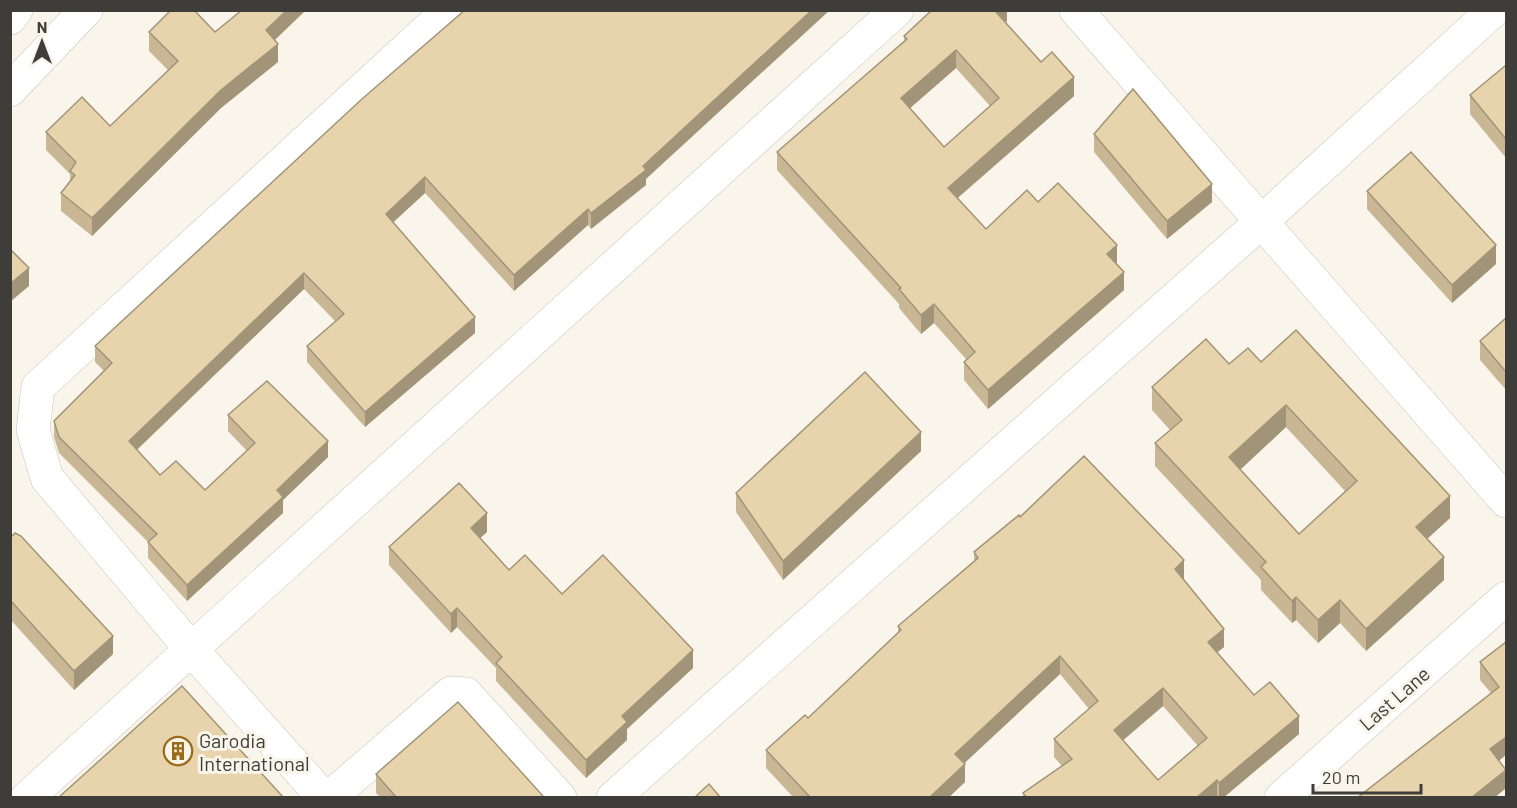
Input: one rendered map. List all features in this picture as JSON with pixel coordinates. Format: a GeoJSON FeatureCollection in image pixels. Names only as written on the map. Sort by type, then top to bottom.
{"type":"FeatureCollection","features":[{"type":"Feature","properties":{"kind":"street"},"geometry":{"type":"LineString","coordinates":[[10,18],[16,10]]}},
{"type":"Feature","properties":{"kind":"street"},"geometry":{"type":"LineString","coordinates":[[10,90],[86,10]]}},
{"type":"Feature","properties":{"kind":"street"},"geometry":{"type":"LineString","coordinates":[[324,798],[191,649],[47,478],[33,430],[38,387],[449,10]]}},
{"type":"Feature","properties":{"kind":"street"},"geometry":{"type":"LineString","coordinates":[[27,798],[897,10]]}},
{"type":"Feature","properties":{"kind":"street"},"geometry":{"type":"LineString","coordinates":[[1076,10],[1506,501]]}},
{"type":"Feature","properties":{"kind":"street"},"geometry":{"type":"LineString","coordinates":[[613,798],[1261,222],[1494,10]]}},
{"type":"Feature","properties":{"kind":"street","name":"Last Lane"},"geometry":{"type":"LineString","coordinates":[[1281,798],[1506,598]]}},
{"type":"Feature","properties":{"kind":"street"},"geometry":{"type":"LineString","coordinates":[[329,798],[451,693],[458,691],[465,694],[560,798]]}},
{"type":"Feature","properties":{"kind":"building"},"geometry":{"type":"Polygon","coordinates":[[[171,10],[194,10],[215,32],[242,10],[287,10],[266,30],[278,44],[221,90],[92,218],[61,193],[75,175],[70,171],[76,162],[46,132],[82,97],[110,126],[178,61],[149,32],[171,10]]]}},
{"type":"Feature","properties":{"kind":"building"},"geometry":{"type":"Polygon","coordinates":[[[465,10],[812,10],[643,166],[646,170],[591,213],[588,209],[514,275],[425,177],[386,214],[475,317],[365,412],[307,346],[344,314],[304,273],[129,441],[160,475],[176,461],[205,490],[255,443],[228,415],[267,381],[328,441],[277,490],[283,497],[187,585],[148,542],[157,534],[59,437],[54,421],[112,363],[95,346],[362,99],[465,10]]]}},
{"type":"Feature","properties":{"kind":"building"},"geometry":{"type":"Polygon","coordinates":[[[932,10],[998,10],[996,12],[1041,62],[1052,52],[1074,77],[948,188],[986,229],[1027,190],[1038,202],[1058,183],[1117,245],[1107,254],[1124,272],[988,390],[964,362],[975,352],[934,304],[921,315],[899,289],[901,288],[777,152],[907,39],[904,36],[932,10]],[[956,50],[901,98],[944,147],[999,98],[956,50]]]}},
{"type":"Feature","properties":{"kind":"building"},"geometry":{"type":"Polygon","coordinates":[[[1506,65],[1506,139],[1470,95],[1506,65]]]}},
{"type":"Feature","properties":{"kind":"building"},"geometry":{"type":"Polygon","coordinates":[[[1133,89],[1212,184],[1167,221],[1094,134],[1133,89]]]}},
{"type":"Feature","properties":{"kind":"building"},"geometry":{"type":"Polygon","coordinates":[[[1411,152],[1496,245],[1452,285],[1367,191],[1411,152]]]}},
{"type":"Feature","properties":{"kind":"building"},"geometry":{"type":"Polygon","coordinates":[[[10,249],[29,268],[10,284],[10,249]]]}},
{"type":"Feature","properties":{"kind":"building"},"geometry":{"type":"Polygon","coordinates":[[[1506,318],[1506,372],[1480,341],[1506,318]]]}},
{"type":"Feature","properties":{"kind":"building"},"geometry":{"type":"Polygon","coordinates":[[[1296,330],[1450,496],[1416,527],[1444,557],[1366,629],[1340,600],[1318,620],[1296,597],[1292,601],[1261,567],[1266,562],[1155,443],[1182,420],[1152,387],[1206,339],[1229,364],[1248,348],[1261,362],[1296,330]],[[1286,405],[1229,457],[1299,534],[1357,481],[1286,405]]]}},
{"type":"Feature","properties":{"kind":"building"},"geometry":{"type":"Polygon","coordinates":[[[865,372],[921,432],[783,561],[736,493],[865,372]]]}},
{"type":"Feature","properties":{"kind":"building"},"geometry":{"type":"Polygon","coordinates":[[[1084,456],[1184,560],[1175,569],[1224,629],[1208,642],[1254,695],[1270,682],[1299,716],[1219,783],[1217,780],[1196,798],[1027,798],[1023,793],[1072,759],[1054,739],[1098,701],[1060,656],[955,754],[965,764],[929,798],[811,798],[766,750],[805,715],[808,718],[901,630],[898,626],[978,558],[974,552],[1019,515],[1020,517],[1084,456]],[[1163,688],[1114,730],[1158,780],[1207,738],[1163,688]]]}},
{"type":"Feature","properties":{"kind":"building"},"geometry":{"type":"Polygon","coordinates":[[[459,483],[487,513],[471,528],[509,570],[525,555],[562,594],[603,555],[693,650],[622,716],[627,722],[586,760],[496,663],[502,657],[457,608],[451,614],[389,547],[459,483]]]}},
{"type":"Feature","properties":{"kind":"building"},"geometry":{"type":"Polygon","coordinates":[[[15,533],[21,536],[113,636],[74,671],[10,600],[10,538],[15,533]]]}},
{"type":"Feature","properties":{"kind":"building"},"geometry":{"type":"Polygon","coordinates":[[[1506,642],[1506,737],[1490,749],[1506,770],[1471,798],[1357,798],[1499,687],[1480,662],[1506,642]]]}},
{"type":"Feature","properties":{"kind":"building","name":"Garodia International"},"geometry":{"type":"Polygon","coordinates":[[[182,686],[284,798],[58,798],[182,686]]]}},
{"type":"Feature","properties":{"kind":"building"},"geometry":{"type":"Polygon","coordinates":[[[458,702],[543,796],[542,798],[397,798],[376,774],[458,702]]]}},
{"type":"Feature","properties":{"kind":"building"},"geometry":{"type":"Polygon","coordinates":[[[709,784],[721,798],[694,798],[709,784]]]}},
{"type":"Feature","properties":{"kind":"place","name":"Garodia International"},"geometry":{"type":"Point","coordinates":[178,751]}}]}
